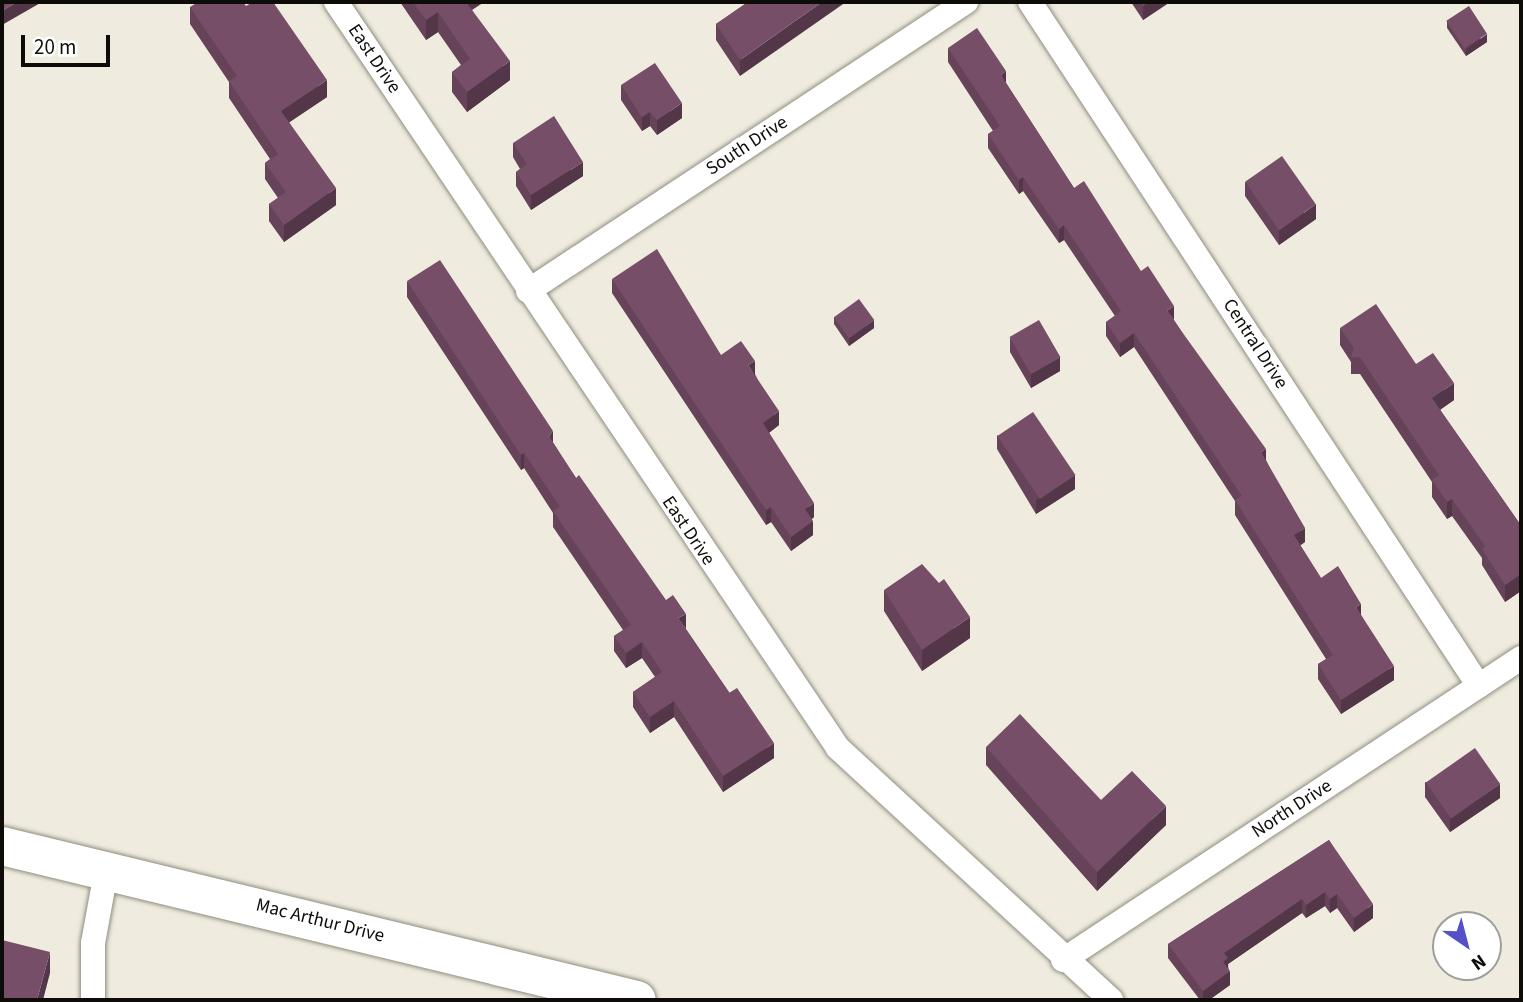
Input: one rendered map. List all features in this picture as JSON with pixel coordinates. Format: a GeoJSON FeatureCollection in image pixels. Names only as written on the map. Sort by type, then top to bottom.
{"type":"FeatureCollection","features":[{"type":"Feature","properties":{"kind":"main road","name":"Mac Arthur Drive"},"geometry":{"type":"LineString","coordinates":[[2,846],[637,1000]]}},
{"type":"Feature","properties":{"kind":"street","name":"East Drive"},"geometry":{"type":"LineString","coordinates":[[336,2],[527,291],[838,748],[1063,960],[1111,1000]]}},
{"type":"Feature","properties":{"kind":"street","name":"South Drive"},"geometry":{"type":"LineString","coordinates":[[527,291],[965,2]]}},
{"type":"Feature","properties":{"kind":"street","name":"Central Drive"},"geometry":{"type":"LineString","coordinates":[[1030,2],[1479,686]]}},
{"type":"Feature","properties":{"kind":"street","name":"North Drive"},"geometry":{"type":"LineString","coordinates":[[1063,960],[1521,658]]}},
{"type":"Feature","properties":{"kind":"street"},"geometry":{"type":"LineString","coordinates":[[93,1000],[93,943],[106,872]]}},
{"type":"Feature","properties":{"kind":"building"},"geometry":{"type":"Polygon","coordinates":[[[2,2],[17,2],[2,11],[2,2]]]}},
{"type":"Feature","properties":{"kind":"building"},"geometry":{"type":"Polygon","coordinates":[[[198,2],[243,2],[246,6],[253,2],[273,2],[327,80],[281,111],[336,188],[284,225],[269,204],[286,192],[265,163],[278,154],[229,81],[237,76],[190,7],[198,2]]]}},
{"type":"Feature","properties":{"kind":"building"},"geometry":{"type":"Polygon","coordinates":[[[413,2],[466,2],[510,61],[467,92],[452,72],[470,59],[438,12],[426,20],[413,2]]]}},
{"type":"Feature","properties":{"kind":"building"},"geometry":{"type":"Polygon","coordinates":[[[748,2],[822,2],[740,60],[716,24],[748,2]]]}},
{"type":"Feature","properties":{"kind":"building"},"geometry":{"type":"Polygon","coordinates":[[[1469,6],[1487,34],[1464,48],[1446,21],[1469,6]]]}},
{"type":"Feature","properties":{"kind":"building"},"geometry":{"type":"Polygon","coordinates":[[[977,28],[1006,71],[1001,75],[1074,188],[1084,181],[1141,271],[1148,266],[1174,306],[1167,311],[1266,449],[1261,452],[1305,528],[1294,535],[1321,578],[1338,566],[1361,604],[1356,607],[1394,666],[1341,700],[1318,664],[1333,655],[1235,500],[1242,496],[1134,333],[1120,343],[1106,322],[1121,311],[1064,225],[1059,229],[1023,177],[1019,180],[988,134],[1000,126],[948,48],[977,28]]]}},
{"type":"Feature","properties":{"kind":"building"},"geometry":{"type":"Polygon","coordinates":[[[655,63],[682,103],[657,120],[650,112],[642,117],[621,85],[655,63]]]}},
{"type":"Feature","properties":{"kind":"building"},"geometry":{"type":"Polygon","coordinates":[[[554,116],[583,162],[531,195],[516,172],[527,164],[513,143],[554,116]]]}},
{"type":"Feature","properties":{"kind":"building"},"geometry":{"type":"Polygon","coordinates":[[[1282,156],[1316,204],[1279,230],[1245,182],[1282,156]]]}},
{"type":"Feature","properties":{"kind":"building"},"geometry":{"type":"Polygon","coordinates":[[[657,249],[721,355],[741,341],[755,361],[748,365],[779,411],[763,423],[814,503],[805,509],[813,521],[791,537],[771,507],[766,510],[612,279],[657,249]]]}},
{"type":"Feature","properties":{"kind":"building"},"geometry":{"type":"Polygon","coordinates":[[[440,260],[553,431],[549,436],[576,478],[579,475],[666,600],[673,595],[686,614],[678,618],[729,693],[737,688],[774,743],[723,776],[674,701],[650,717],[633,692],[662,672],[642,642],[626,653],[614,636],[631,625],[553,511],[560,507],[524,453],[521,455],[407,281],[440,260]]]}},
{"type":"Feature","properties":{"kind":"building"},"geometry":{"type":"Polygon","coordinates":[[[859,299],[874,320],[849,338],[834,317],[859,299]]]}},
{"type":"Feature","properties":{"kind":"building"},"geometry":{"type":"Polygon","coordinates":[[[1376,304],[1416,364],[1433,353],[1454,383],[1432,398],[1521,523],[1521,574],[1505,585],[1482,549],[1485,546],[1452,499],[1447,502],[1432,480],[1439,475],[1360,357],[1351,357],[1354,348],[1340,328],[1376,304]]]}},
{"type":"Feature","properties":{"kind":"building"},"geometry":{"type":"Polygon","coordinates":[[[1039,320],[1060,357],[1031,374],[1010,337],[1039,320]]]}},
{"type":"Feature","properties":{"kind":"building"},"geometry":{"type":"Polygon","coordinates":[[[1033,412],[1075,475],[1040,499],[997,436],[1033,412]]]}},
{"type":"Feature","properties":{"kind":"building"},"geometry":{"type":"Polygon","coordinates":[[[922,564],[939,583],[944,579],[970,617],[922,650],[884,590],[922,564]]]}},
{"type":"Feature","properties":{"kind":"building"},"geometry":{"type":"Polygon","coordinates":[[[1020,714],[1101,800],[1132,771],[1166,806],[1097,872],[986,747],[1020,714]]]}},
{"type":"Feature","properties":{"kind":"building"},"geometry":{"type":"Polygon","coordinates":[[[1475,748],[1500,784],[1451,818],[1426,782],[1475,748]]]}},
{"type":"Feature","properties":{"kind":"building"},"geometry":{"type":"Polygon","coordinates":[[[1329,840],[1373,904],[1354,918],[1337,894],[1330,899],[1325,892],[1306,905],[1302,899],[1224,953],[1228,958],[1223,962],[1230,971],[1203,991],[1168,944],[1329,840]]]}},
{"type":"Feature","properties":{"kind":"building"},"geometry":{"type":"Polygon","coordinates":[[[2,940],[50,952],[37,1000],[2,1000],[2,940]]]}}]}
